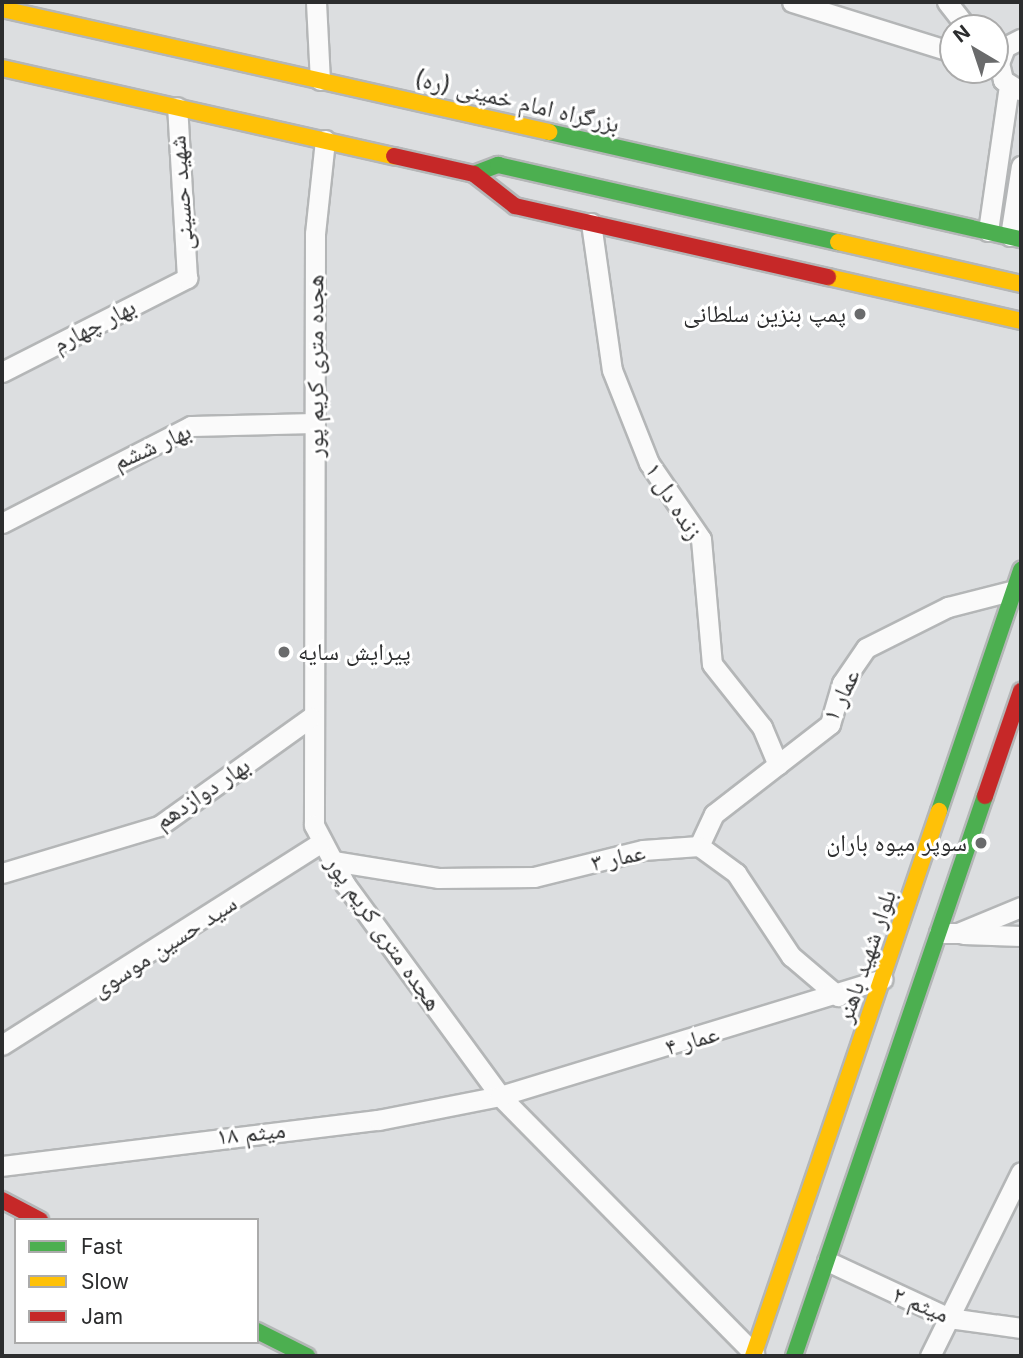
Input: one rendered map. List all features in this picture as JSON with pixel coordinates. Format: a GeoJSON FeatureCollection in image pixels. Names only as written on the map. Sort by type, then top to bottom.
{"type":"FeatureCollection","features":[{"type":"Feature","properties":{"kind":"main road","name":"بزرگراه امام خمینی (ره)"},"geometry":{"type":"LineString","coordinates":[[2,9],[319,72],[1016,238]]}},
{"type":"Feature","properties":{"kind":"main road"},"geometry":{"type":"LineString","coordinates":[[2,68],[474,174],[512,205],[1021,321]]}},
{"type":"Feature","properties":{"kind":"main road"},"geometry":{"type":"LineString","coordinates":[[474,174],[496,165],[519,169],[1021,284]]}},
{"type":"Feature","properties":{"kind":"main road","name":"بلوار شهید باهنر"},"geometry":{"type":"LineString","coordinates":[[794,1356],[949,933],[1021,570]]}},
{"type":"Feature","properties":{"kind":"main road","name":"بلوار شهید باهنر"},"geometry":{"type":"LineString","coordinates":[[754,1355],[882,978],[995,708],[1021,691]]}},
{"type":"Feature","properties":{"kind":"main road"},"geometry":{"type":"LineString","coordinates":[[2,1200],[36,1218]]}},
{"type":"Feature","properties":{"kind":"main road"},"geometry":{"type":"LineString","coordinates":[[259,1332],[307,1356]]}},
{"type":"Feature","properties":{"kind":"street"},"geometry":{"type":"LineString","coordinates":[[169,29],[319,72],[316,2]]}},
{"type":"Feature","properties":{"kind":"street"},"geometry":{"type":"LineString","coordinates":[[792,2],[939,48]]}},
{"type":"Feature","properties":{"kind":"street"},"geometry":{"type":"LineString","coordinates":[[988,231],[1015,88]]}},
{"type":"Feature","properties":{"kind":"street","name":"شهید حسینی"},"geometry":{"type":"LineString","coordinates":[[177,107],[187,278]]}},
{"type":"Feature","properties":{"kind":"street","name":"هجده متری کریم پور"},"geometry":{"type":"LineString","coordinates":[[325,140],[315,234],[310,788],[322,842],[500,1096],[754,1355]]}},
{"type":"Feature","properties":{"kind":"street"},"geometry":{"type":"LineString","coordinates":[[1016,238],[1021,166]]}},
{"type":"Feature","properties":{"kind":"street","name":"زنده دل ۱"},"geometry":{"type":"LineString","coordinates":[[591,223],[612,370],[649,463],[701,539],[712,664],[762,727],[778,765]]}},
{"type":"Feature","properties":{"kind":"street","name":"بهار چهارم"},"geometry":{"type":"LineString","coordinates":[[2,372],[187,278]]}},
{"type":"Feature","properties":{"kind":"street","name":"بهار ششم"},"geometry":{"type":"LineString","coordinates":[[2,523],[191,425],[315,423]]}},
{"type":"Feature","properties":{"kind":"street","name":"عمار ۱"},"geometry":{"type":"LineString","coordinates":[[699,846],[714,814],[830,724],[842,683],[866,648],[948,607],[1018,592]]}},
{"type":"Feature","properties":{"kind":"street","name":"بهار دوازدهم"},"geometry":{"type":"LineString","coordinates":[[2,873],[159,826],[311,717]]}},
{"type":"Feature","properties":{"kind":"street","name":"سید حسین موسوی"},"geometry":{"type":"LineString","coordinates":[[2,1045],[322,842]]}},
{"type":"Feature","properties":{"kind":"street"},"geometry":{"type":"LineString","coordinates":[[699,846],[736,873],[791,956],[838,996]]}},
{"type":"Feature","properties":{"kind":"street","name":"عمار ۳"},"geometry":{"type":"LineString","coordinates":[[333,861],[438,878],[534,877],[643,850],[699,846]]}},
{"type":"Feature","properties":{"kind":"street"},"geometry":{"type":"LineString","coordinates":[[949,933],[1021,907]]}},
{"type":"Feature","properties":{"kind":"street"},"geometry":{"type":"LineString","coordinates":[[949,933],[1021,936]]}},
{"type":"Feature","properties":{"kind":"street","name":"عمار ۴"},"geometry":{"type":"LineString","coordinates":[[500,1096],[838,996],[882,978]]}},
{"type":"Feature","properties":{"kind":"street","name":"میثم ۱۸"},"geometry":{"type":"LineString","coordinates":[[2,1166],[378,1120],[500,1096]]}},
{"type":"Feature","properties":{"kind":"street"},"geometry":{"type":"LineString","coordinates":[[930,1356],[1021,1172]]}},
{"type":"Feature","properties":{"kind":"street","name":"میثم ۲"},"geometry":{"type":"LineString","coordinates":[[827,1261],[950,1318],[1021,1328]]}},
{"type":"Feature","properties":{"kind":"traffic: fast"},"geometry":{"type":"LineString","coordinates":[[549,132],[1021,239]]}},
{"type":"Feature","properties":{"kind":"traffic: fast"},"geometry":{"type":"LineString","coordinates":[[474,174],[498,165],[838,242]]}},
{"type":"Feature","properties":{"kind":"traffic: fast"},"geometry":{"type":"LineString","coordinates":[[939,811],[1021,570]]}},
{"type":"Feature","properties":{"kind":"traffic: fast"},"geometry":{"type":"LineString","coordinates":[[794,1356],[985,796]]}},
{"type":"Feature","properties":{"kind":"traffic: fast"},"geometry":{"type":"LineString","coordinates":[[259,1332],[307,1356]]}},
{"type":"Feature","properties":{"kind":"traffic: slow"},"geometry":{"type":"LineString","coordinates":[[2,9],[549,132]]}},
{"type":"Feature","properties":{"kind":"traffic: slow"},"geometry":{"type":"LineString","coordinates":[[2,68],[394,156]]}},
{"type":"Feature","properties":{"kind":"traffic: slow"},"geometry":{"type":"LineString","coordinates":[[838,242],[1021,284]]}},
{"type":"Feature","properties":{"kind":"traffic: slow"},"geometry":{"type":"LineString","coordinates":[[828,277],[1021,321]]}},
{"type":"Feature","properties":{"kind":"traffic: slow"},"geometry":{"type":"LineString","coordinates":[[753,1356],[939,811]]}},
{"type":"Feature","properties":{"kind":"traffic: jam"},"geometry":{"type":"LineString","coordinates":[[394,156],[474,174],[515,206],[828,277]]}},
{"type":"Feature","properties":{"kind":"traffic: jam"},"geometry":{"type":"LineString","coordinates":[[985,796],[1021,691]]}},
{"type":"Feature","properties":{"kind":"traffic: jam"},"geometry":{"type":"LineString","coordinates":[[2,1200],[36,1218]]}},
{"type":"Feature","properties":{"kind":"place","name":"پمپ بنزین سلطانی"},"geometry":{"type":"Point","coordinates":[860,314]}},
{"type":"Feature","properties":{"kind":"place","name":"پیرایش سایه"},"geometry":{"type":"Point","coordinates":[284,652]}},
{"type":"Feature","properties":{"kind":"place","name":"سوپر میوه باران"},"geometry":{"type":"Point","coordinates":[981,843]}}]}
